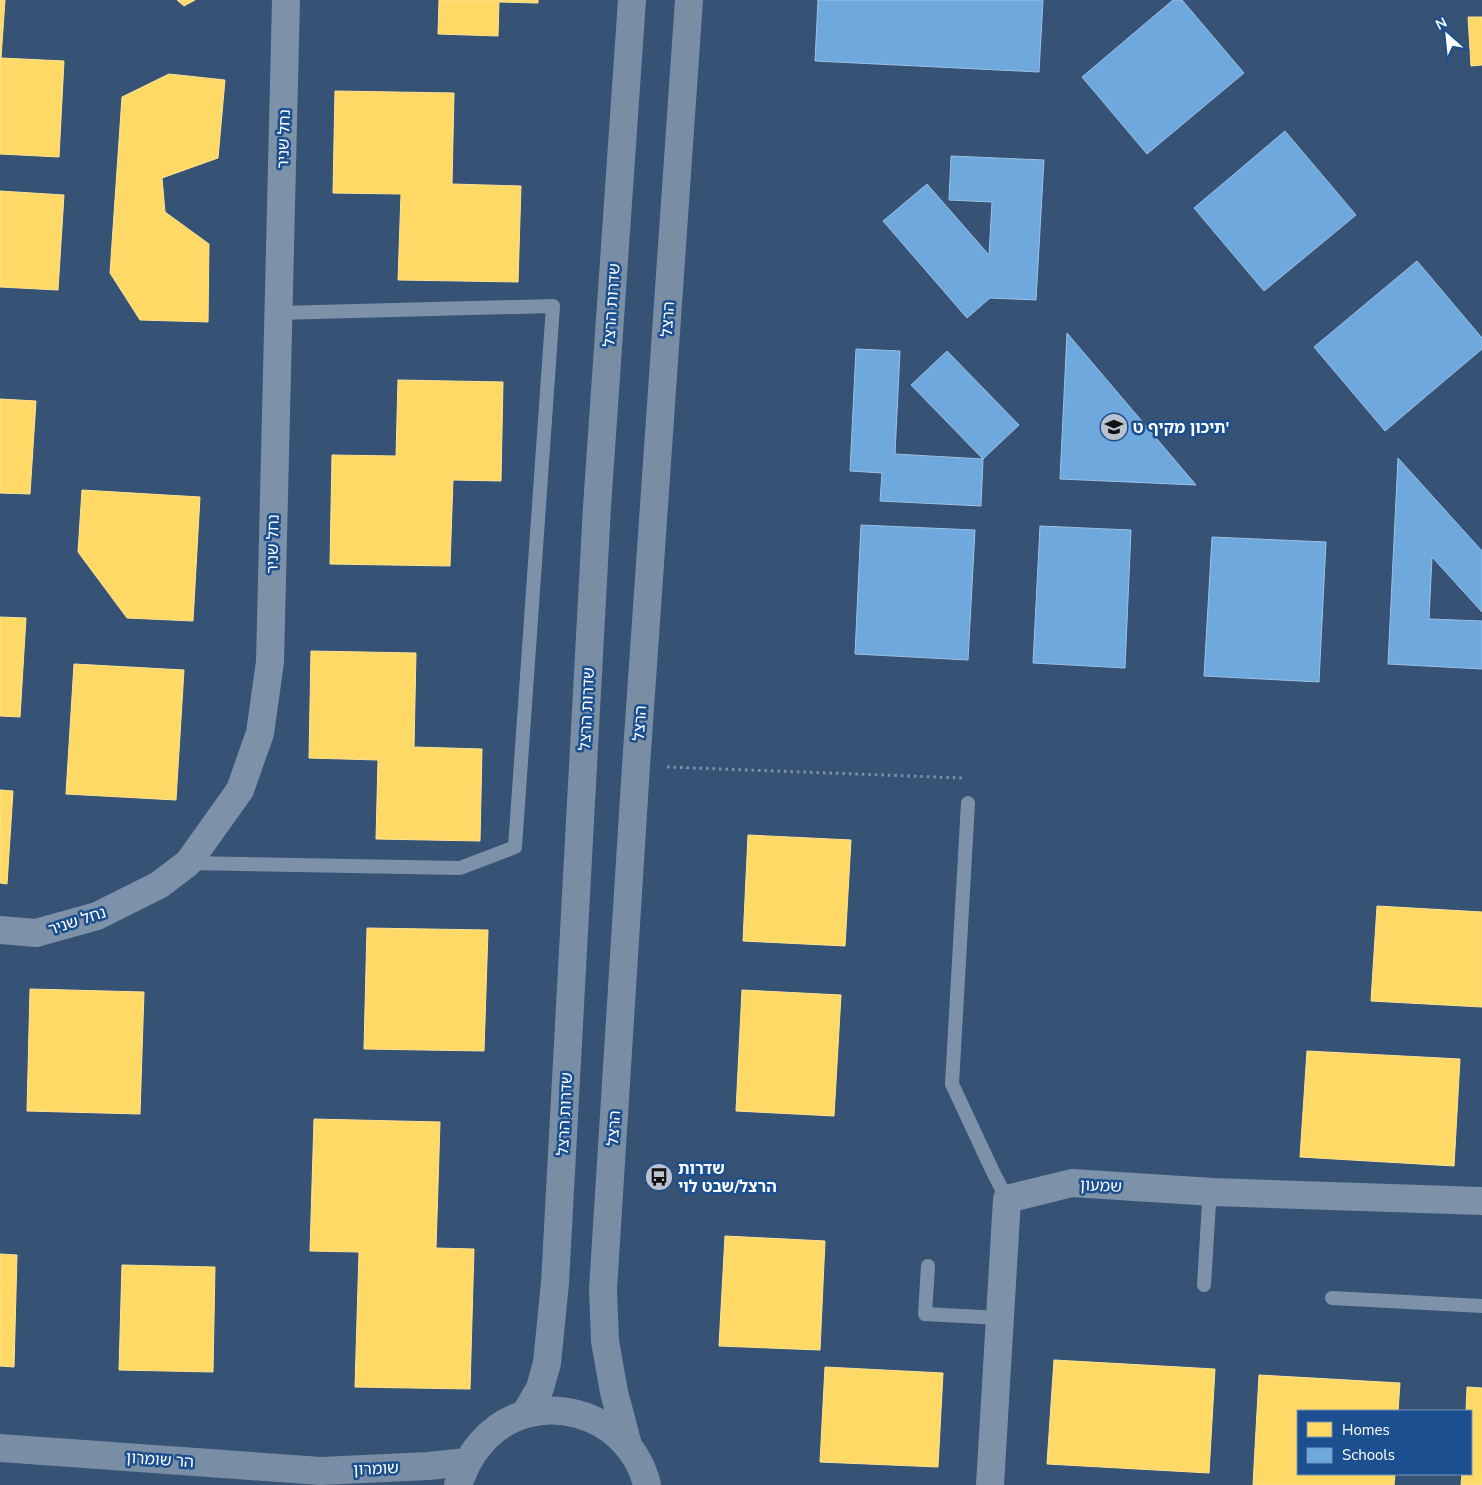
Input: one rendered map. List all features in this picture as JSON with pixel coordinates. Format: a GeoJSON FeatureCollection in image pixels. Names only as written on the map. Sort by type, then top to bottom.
{"type":"FeatureCollection","features":[{"type":"Feature","properties":{"kind":"main road","name":"שדרות הרצל"},"geometry":{"type":"LineString","coordinates":[[525,1414],[540,1388],[547,1363],[556,1283],[597,507],[632,0]]}},
{"type":"Feature","properties":{"kind":"main road","name":"הרצל"},"geometry":{"type":"LineString","coordinates":[[628,1445],[614,1392],[606,1341],[603,1288],[636,766],[689,0]]}},
{"type":"Feature","properties":{"kind":"main road"},"geometry":{"type":"LineString","coordinates":[[463,1473],[482,1441],[502,1425],[525,1414],[553,1410],[581,1414],[607,1426],[628,1445],[644,1471],[647,1485]]}},
{"type":"Feature","properties":{"kind":"main road","name":"הר שומרון"},"geometry":{"type":"LineString","coordinates":[[1,1448],[321,1471]]}},
{"type":"Feature","properties":{"kind":"main road","name":"שומרון"},"geometry":{"type":"LineString","coordinates":[[321,1471],[428,1466],[463,1473]]}},
{"type":"Feature","properties":{"kind":"main road","name":"שומרון"},"geometry":{"type":"LineString","coordinates":[[321,1471],[355,1485]]}},
{"type":"Feature","properties":{"kind":"street","name":"נחל שניר"},"geometry":{"type":"LineString","coordinates":[[0,930],[36,933],[97,916],[159,885],[188,863],[240,790],[260,733],[270,662],[286,0]]}},
{"type":"Feature","properties":{"kind":"street","name":"שמעון"},"geometry":{"type":"LineString","coordinates":[[1007,1199],[1072,1183],[1213,1192],[1482,1201]]}},
{"type":"Feature","properties":{"kind":"street"},"geometry":{"type":"LineString","coordinates":[[990,1485],[1007,1199]]}},
{"type":"Feature","properties":{"kind":"lane"},"geometry":{"type":"LineString","coordinates":[[188,863],[460,868],[515,847],[553,306],[278,313]]}},
{"type":"Feature","properties":{"kind":"lane"},"geometry":{"type":"LineString","coordinates":[[968,803],[952,1084],[1007,1199]]}},
{"type":"Feature","properties":{"kind":"lane"},"geometry":{"type":"LineString","coordinates":[[1204,1285],[1209,1203],[1213,1192]]}},
{"type":"Feature","properties":{"kind":"lane"},"geometry":{"type":"LineString","coordinates":[[928,1266],[925,1314],[1000,1318]]}},
{"type":"Feature","properties":{"kind":"lane"},"geometry":{"type":"LineString","coordinates":[[1332,1298],[1482,1306]]}},
{"type":"Feature","properties":{"kind":"path"},"geometry":{"type":"LineString","coordinates":[[636,766],[970,779]]}},
{"type":"Feature","properties":{"kind":"building: Homes"},"geometry":{"type":"Polygon","coordinates":[[[0,0],[5,0],[1,58],[64,61],[59,157],[0,154],[0,0]]]}},
{"type":"Feature","properties":{"kind":"building: Homes"},"geometry":{"type":"Polygon","coordinates":[[[177,0],[195,0],[184,6],[177,0]]]}},
{"type":"Feature","properties":{"kind":"building: Homes"},"geometry":{"type":"Polygon","coordinates":[[[439,0],[538,0],[538,3],[499,2],[498,36],[438,34],[439,0]]]}},
{"type":"Feature","properties":{"kind":"building: Homes"},"geometry":{"type":"Polygon","coordinates":[[[1468,17],[1482,17],[1482,65],[1471,66],[1468,17]]]}},
{"type":"Feature","properties":{"kind":"building: Homes"},"geometry":{"type":"Polygon","coordinates":[[[169,74],[225,80],[218,158],[162,178],[165,212],[209,244],[208,322],[140,320],[110,273],[122,97],[169,74]]]}},
{"type":"Feature","properties":{"kind":"building: Homes"},"geometry":{"type":"Polygon","coordinates":[[[335,91],[454,93],[452,184],[521,186],[518,282],[398,280],[401,194],[333,193],[335,91]]]}},
{"type":"Feature","properties":{"kind":"building: Homes"},"geometry":{"type":"Polygon","coordinates":[[[0,191],[64,195],[58,290],[0,287],[0,191]]]}},
{"type":"Feature","properties":{"kind":"building: Homes"},"geometry":{"type":"Polygon","coordinates":[[[398,380],[503,382],[501,481],[453,480],[450,566],[330,564],[332,455],[396,456],[398,380]]]}},
{"type":"Feature","properties":{"kind":"building: Homes"},"geometry":{"type":"Polygon","coordinates":[[[0,399],[36,401],[30,494],[0,493],[0,399]]]}},
{"type":"Feature","properties":{"kind":"building: Homes"},"geometry":{"type":"Polygon","coordinates":[[[82,490],[200,497],[193,621],[127,618],[78,552],[82,490]]]}},
{"type":"Feature","properties":{"kind":"building: Homes"},"geometry":{"type":"Polygon","coordinates":[[[0,617],[26,618],[20,717],[0,716],[0,617]]]}},
{"type":"Feature","properties":{"kind":"building: Homes"},"geometry":{"type":"Polygon","coordinates":[[[311,651],[416,653],[414,747],[482,749],[480,841],[376,839],[378,760],[309,758],[311,651]]]}},
{"type":"Feature","properties":{"kind":"building: Homes"},"geometry":{"type":"Polygon","coordinates":[[[74,664],[184,670],[176,800],[66,794],[74,664]]]}},
{"type":"Feature","properties":{"kind":"building: Homes"},"geometry":{"type":"Polygon","coordinates":[[[0,790],[13,791],[7,884],[0,883],[0,790]]]}},
{"type":"Feature","properties":{"kind":"building: Homes"},"geometry":{"type":"Polygon","coordinates":[[[748,835],[851,840],[845,946],[743,941],[748,835]]]}},
{"type":"Feature","properties":{"kind":"building: Homes"},"geometry":{"type":"Polygon","coordinates":[[[1377,906],[1482,912],[1482,1007],[1371,1001],[1377,906]]]}},
{"type":"Feature","properties":{"kind":"building: Homes"},"geometry":{"type":"Polygon","coordinates":[[[367,928],[488,930],[484,1051],[364,1049],[367,928]]]}},
{"type":"Feature","properties":{"kind":"building: Homes"},"geometry":{"type":"Polygon","coordinates":[[[30,989],[144,992],[140,1114],[27,1111],[30,989]]]}},
{"type":"Feature","properties":{"kind":"building: Homes"},"geometry":{"type":"Polygon","coordinates":[[[742,990],[841,995],[834,1116],[736,1111],[742,990]]]}},
{"type":"Feature","properties":{"kind":"building: Homes"},"geometry":{"type":"Polygon","coordinates":[[[1307,1051],[1460,1059],[1454,1166],[1300,1157],[1307,1051]]]}},
{"type":"Feature","properties":{"kind":"building: Homes"},"geometry":{"type":"Polygon","coordinates":[[[314,1119],[440,1122],[436,1248],[474,1249],[470,1389],[355,1387],[359,1252],[310,1251],[314,1119]]]}},
{"type":"Feature","properties":{"kind":"building: Homes"},"geometry":{"type":"Polygon","coordinates":[[[725,1236],[825,1241],[820,1350],[719,1346],[725,1236]]]}},
{"type":"Feature","properties":{"kind":"building: Homes"},"geometry":{"type":"Polygon","coordinates":[[[0,1254],[17,1255],[14,1367],[0,1366],[0,1254]]]}},
{"type":"Feature","properties":{"kind":"building: Homes"},"geometry":{"type":"Polygon","coordinates":[[[122,1265],[215,1267],[213,1372],[119,1370],[122,1265]]]}},
{"type":"Feature","properties":{"kind":"building: Homes"},"geometry":{"type":"Polygon","coordinates":[[[1054,1360],[1215,1369],[1209,1473],[1047,1464],[1054,1360]]]}},
{"type":"Feature","properties":{"kind":"building: Homes"},"geometry":{"type":"Polygon","coordinates":[[[825,1367],[943,1373],[938,1467],[820,1462],[825,1367]]]}},
{"type":"Feature","properties":{"kind":"building: Homes"},"geometry":{"type":"Polygon","coordinates":[[[1259,1375],[1400,1383],[1398,1410],[1297,1410],[1297,1475],[1395,1475],[1394,1485],[1253,1485],[1259,1375]]]}},
{"type":"Feature","properties":{"kind":"building: Homes"},"geometry":{"type":"Polygon","coordinates":[[[1467,1387],[1482,1388],[1482,1485],[1461,1485],[1462,1475],[1472,1475],[1472,1410],[1466,1410],[1467,1387]]]}},
{"type":"Feature","properties":{"kind":"building: Schools"},"geometry":{"type":"Polygon","coordinates":[[[818,0],[1043,0],[1039,72],[815,61],[818,0]]]}},
{"type":"Feature","properties":{"kind":"building: Schools"},"geometry":{"type":"Polygon","coordinates":[[[1173,0],[1182,0],[1244,73],[1147,154],[1082,77],[1173,0]]]}},
{"type":"Feature","properties":{"kind":"building: Schools"},"geometry":{"type":"Polygon","coordinates":[[[1285,131],[1356,215],[1264,291],[1194,208],[1285,131]]]}},
{"type":"Feature","properties":{"kind":"building: Schools"},"geometry":{"type":"Polygon","coordinates":[[[951,156],[1044,160],[1036,300],[990,298],[967,318],[883,221],[927,184],[989,255],[992,202],[949,200],[951,156]]]}},
{"type":"Feature","properties":{"kind":"building: Schools"},"geometry":{"type":"Polygon","coordinates":[[[1417,261],[1482,338],[1482,349],[1385,431],[1314,347],[1417,261]]]}},
{"type":"Feature","properties":{"kind":"building: Schools"},"geometry":{"type":"Polygon","coordinates":[[[1067,333],[1196,485],[1060,479],[1067,333]]]}},
{"type":"Feature","properties":{"kind":"building: Schools"},"geometry":{"type":"Polygon","coordinates":[[[856,349],[900,351],[895,454],[983,459],[981,506],[880,501],[882,473],[850,471],[856,349]]]}},
{"type":"Feature","properties":{"kind":"building: Schools"},"geometry":{"type":"Polygon","coordinates":[[[947,351],[1019,425],[983,459],[911,385],[947,351]]]}},
{"type":"Feature","properties":{"kind":"building: Schools"},"geometry":{"type":"Polygon","coordinates":[[[1398,458],[1482,551],[1482,612],[1432,557],[1429,619],[1482,621],[1482,669],[1388,664],[1398,458]]]}},
{"type":"Feature","properties":{"kind":"building: Schools"},"geometry":{"type":"Polygon","coordinates":[[[861,525],[975,530],[968,660],[855,654],[861,525]]]}},
{"type":"Feature","properties":{"kind":"building: Schools"},"geometry":{"type":"Polygon","coordinates":[[[1040,526],[1131,530],[1125,668],[1033,663],[1040,526]]]}},
{"type":"Feature","properties":{"kind":"building: Schools"},"geometry":{"type":"Polygon","coordinates":[[[1212,537],[1326,542],[1319,682],[1204,676],[1212,537]]]}},
{"type":"Feature","properties":{"kind":"place","name":"תיכון מקיף ט'"},"geometry":{"type":"Point","coordinates":[1114,427]}},
{"type":"Feature","properties":{"kind":"place","name":"שדרות הרצל/שבט לוי"},"geometry":{"type":"Point","coordinates":[659,1177]}}]}
